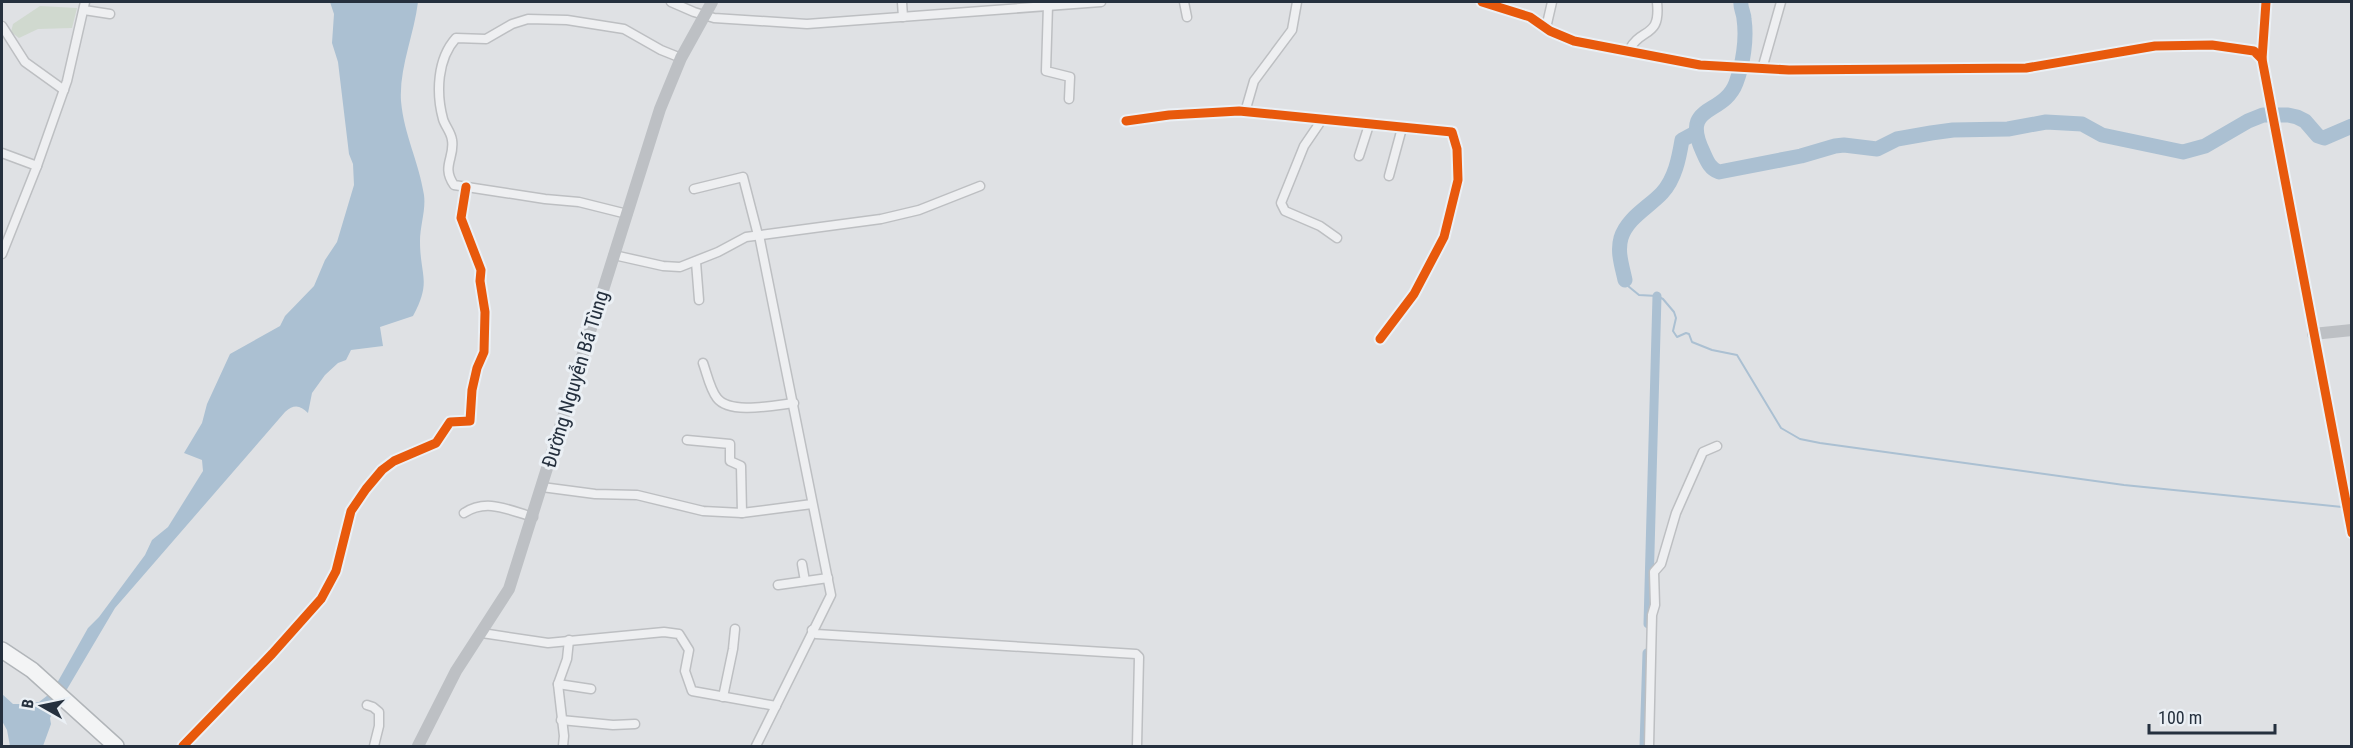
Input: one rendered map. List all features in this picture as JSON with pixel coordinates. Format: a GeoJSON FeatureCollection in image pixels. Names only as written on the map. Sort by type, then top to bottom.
{"type":"FeatureCollection","features":[{"type":"Feature","properties":{"kind":"highway"},"geometry":{"type":"LineString","coordinates":[[2,650],[32,670],[116,747]]}},
{"type":"Feature","properties":{"kind":"main road","name":"Đường Nguyễn Bá Tùng"},"geometry":{"type":"LineString","coordinates":[[418,747],[456,671],[509,590],[660,109],[681,58],[712,2]]}},
{"type":"Feature","properties":{"kind":"main road"},"geometry":{"type":"LineString","coordinates":[[2313,334],[2352,330]]}},
{"type":"Feature","properties":{"kind":"street"},"geometry":{"type":"LineString","coordinates":[[671,2],[714,18],[807,24],[1017,5],[1101,2]]}},
{"type":"Feature","properties":{"kind":"street"},"geometry":{"type":"LineString","coordinates":[[902,2],[903,17]]}},
{"type":"Feature","properties":{"kind":"street"},"geometry":{"type":"LineString","coordinates":[[1184,2],[1187,17]]}},
{"type":"Feature","properties":{"kind":"street"},"geometry":{"type":"LineString","coordinates":[[1245,112],[1254,81],[1292,30],[1297,2]]}},
{"type":"Feature","properties":{"kind":"street"},"geometry":{"type":"LineString","coordinates":[[1484,2],[1530,17],[1546,28],[1574,40],[1700,65],[1758,68],[2026,68],[2155,46],[2212,45],[2254,51],[2262,59]]}},
{"type":"Feature","properties":{"kind":"street"},"geometry":{"type":"LineString","coordinates":[[1546,28],[1552,2]]}},
{"type":"Feature","properties":{"kind":"street"},"geometry":{"type":"LineString","coordinates":[[1629,50],[1635,41],[1649,33],[1655,26],[1658,18],[1657,2]]}},
{"type":"Feature","properties":{"kind":"street"},"geometry":{"type":"LineString","coordinates":[[1758,68],[1781,2]]}},
{"type":"Feature","properties":{"kind":"street"},"geometry":{"type":"LineString","coordinates":[[2266,2],[2262,59],[2352,532]]}},
{"type":"Feature","properties":{"kind":"street"},"geometry":{"type":"LineString","coordinates":[[1052,4],[1046,71],[1070,77],[1069,99]]}},
{"type":"Feature","properties":{"kind":"street"},"geometry":{"type":"LineString","coordinates":[[2,254],[64,90],[74,57],[84,6],[110,14]]}},
{"type":"Feature","properties":{"kind":"street"},"geometry":{"type":"LineString","coordinates":[[627,214],[579,202],[454,185],[448,168],[452,139],[442,118],[438,86],[447,50],[456,38],[486,39],[512,24],[528,19],[567,20],[624,28],[661,50],[681,58]]}},
{"type":"Feature","properties":{"kind":"street"},"geometry":{"type":"LineString","coordinates":[[2,31],[25,62],[64,90]]}},
{"type":"Feature","properties":{"kind":"street"},"geometry":{"type":"LineString","coordinates":[[1126,121],[1169,115],[1245,112],[1452,132],[1457,148],[1458,180],[1444,237],[1414,294],[1380,339]]}},
{"type":"Feature","properties":{"kind":"street"},"geometry":{"type":"LineString","coordinates":[[1315,118],[1319,124],[1304,146],[1281,202],[1285,210],[1320,226],[1337,238]]}},
{"type":"Feature","properties":{"kind":"street"},"geometry":{"type":"LineString","coordinates":[[1359,156],[1369,125]]}},
{"type":"Feature","properties":{"kind":"street"},"geometry":{"type":"LineString","coordinates":[[1389,176],[1402,128]]}},
{"type":"Feature","properties":{"kind":"street"},"geometry":{"type":"LineString","coordinates":[[2,153],[37,166]]}},
{"type":"Feature","properties":{"kind":"street"},"geometry":{"type":"LineString","coordinates":[[694,189],[743,177],[758,235],[794,403],[831,595],[756,747]]}},
{"type":"Feature","properties":{"kind":"street"},"geometry":{"type":"LineString","coordinates":[[614,255],[663,266],[680,267],[696,262],[746,237],[881,219],[919,210],[980,186]]}},
{"type":"Feature","properties":{"kind":"street"},"geometry":{"type":"LineString","coordinates":[[183,747],[321,599],[336,571],[351,511],[366,489],[394,461],[436,442],[450,422],[470,421],[472,390],[477,368],[484,352],[485,312],[480,281],[481,270],[461,218],[466,187]]}},
{"type":"Feature","properties":{"kind":"street"},"geometry":{"type":"LineString","coordinates":[[696,262],[699,300]]}},
{"type":"Feature","properties":{"kind":"street"},"geometry":{"type":"LineString","coordinates":[[702,363],[718,401],[725,405],[738,408],[794,403]]}},
{"type":"Feature","properties":{"kind":"street"},"geometry":{"type":"LineString","coordinates":[[687,440],[730,444],[730,461],[741,466],[742,513]]}},
{"type":"Feature","properties":{"kind":"street"},"geometry":{"type":"LineString","coordinates":[[1649,747],[1652,615],[1655,605],[1654,572],[1661,564],[1676,513],[1680,509],[1703,452],[1717,446]]}},
{"type":"Feature","properties":{"kind":"street"},"geometry":{"type":"LineString","coordinates":[[542,486],[595,494],[637,495],[695,510],[742,513],[812,504]]}},
{"type":"Feature","properties":{"kind":"street"},"geometry":{"type":"LineString","coordinates":[[464,513],[474,506],[486,505],[533,517]]}},
{"type":"Feature","properties":{"kind":"street"},"geometry":{"type":"LineString","coordinates":[[802,564],[805,581]]}},
{"type":"Feature","properties":{"kind":"street"},"geometry":{"type":"LineString","coordinates":[[778,585],[828,578]]}},
{"type":"Feature","properties":{"kind":"street"},"geometry":{"type":"LineString","coordinates":[[723,697],[735,628]]}},
{"type":"Feature","properties":{"kind":"street"},"geometry":{"type":"LineString","coordinates":[[812,630],[816,634],[1136,654],[1139,657],[1137,747]]}},
{"type":"Feature","properties":{"kind":"street"},"geometry":{"type":"LineString","coordinates":[[482,633],[537,642],[664,632],[679,634],[689,650],[686,671],[692,691],[776,706]]}},
{"type":"Feature","properties":{"kind":"street"},"geometry":{"type":"LineString","coordinates":[[563,747],[564,736],[558,684],[567,659],[569,640]]}},
{"type":"Feature","properties":{"kind":"street"},"geometry":{"type":"LineString","coordinates":[[558,684],[591,689]]}},
{"type":"Feature","properties":{"kind":"street"},"geometry":{"type":"LineString","coordinates":[[367,705],[378,712],[379,726],[374,747]]}},
{"type":"Feature","properties":{"kind":"street"},"geometry":{"type":"LineString","coordinates":[[561,720],[613,725],[635,724]]}},
{"type":"Feature","properties":{"kind":"shaded area"},"geometry":{"type":"Polygon","coordinates":[[[40,6],[77,8],[72,28],[38,29],[19,38],[11,32],[13,24],[40,6]]]}},
{"type":"Feature","properties":{"kind":"water"},"geometry":{"type":"Polygon","coordinates":[[[330,2],[418,2],[404,64],[401,101],[405,125],[424,195],[420,253],[424,286],[419,304],[413,316],[380,327],[383,346],[351,350],[346,360],[338,363],[325,375],[312,393],[308,413],[297,406],[285,412],[115,608],[50,718],[51,724],[43,746],[10,746],[7,730],[2,721],[2,694],[13,704],[24,704],[39,702],[52,692],[88,628],[99,617],[145,555],[152,540],[168,527],[203,471],[202,460],[184,453],[202,423],[207,404],[230,354],[280,326],[285,316],[314,286],[325,260],[337,242],[354,185],[338,62],[332,43],[334,14],[330,2]]]}},
{"type":"Feature","properties":{"kind":"waterway"},"geometry":{"type":"LineString","coordinates":[[1741,2],[1745,43],[1736,83],[1730,94],[1706,112],[1697,125],[1697,136],[1706,158],[1711,167],[1719,172],[1801,156],[1835,146],[1877,149],[1897,139],[1931,133],[1953,130],[2008,129],[2046,122],[2082,124],[2102,135],[2183,152],[2205,146],[2263,115],[2297,117],[2305,121],[2318,136],[2324,138],[2352,126]]}},
{"type":"Feature","properties":{"kind":"waterway"},"geometry":{"type":"LineString","coordinates":[[1625,280],[1620,259],[1621,238],[1624,231],[1628,224],[1666,187],[1676,168],[1682,140],[1695,133]]}},
{"type":"Feature","properties":{"kind":"waterway"},"geometry":{"type":"LineString","coordinates":[[1625,280],[1628,286],[1639,295],[1657,296],[1663,299],[1674,312],[1676,318],[1673,331],[1677,337],[1686,333],[1689,334],[1692,342],[1712,350],[1737,355],[1781,428],[1800,439],[2124,485],[2352,508]]}},
{"type":"Feature","properties":{"kind":"waterway"},"geometry":{"type":"LineString","coordinates":[[1648,624],[1657,296]]}},
{"type":"Feature","properties":{"kind":"waterway"},"geometry":{"type":"LineString","coordinates":[[1644,746],[1647,653]]}},
{"type":"Feature","properties":{"kind":"cycle path"},"geometry":{"type":"LineString","coordinates":[[1482,2],[1530,17],[1550,31],[1574,41],[1700,65],[1789,70],[2026,68],[2155,46],[2212,45],[2254,51],[2262,59]]}},
{"type":"Feature","properties":{"kind":"cycle path"},"geometry":{"type":"LineString","coordinates":[[2266,2],[2262,59],[2352,533]]}},
{"type":"Feature","properties":{"kind":"cycle path"},"geometry":{"type":"LineString","coordinates":[[1126,121],[1169,115],[1239,111],[1452,132],[1457,149],[1458,180],[1444,237],[1414,294],[1380,339]]}},
{"type":"Feature","properties":{"kind":"cycle path"},"geometry":{"type":"LineString","coordinates":[[183,746],[272,654],[321,599],[336,571],[351,511],[382,470],[394,461],[436,443],[450,422],[470,421],[472,390],[477,368],[484,352],[485,312],[480,281],[481,270],[461,218],[466,187]]}}]}
